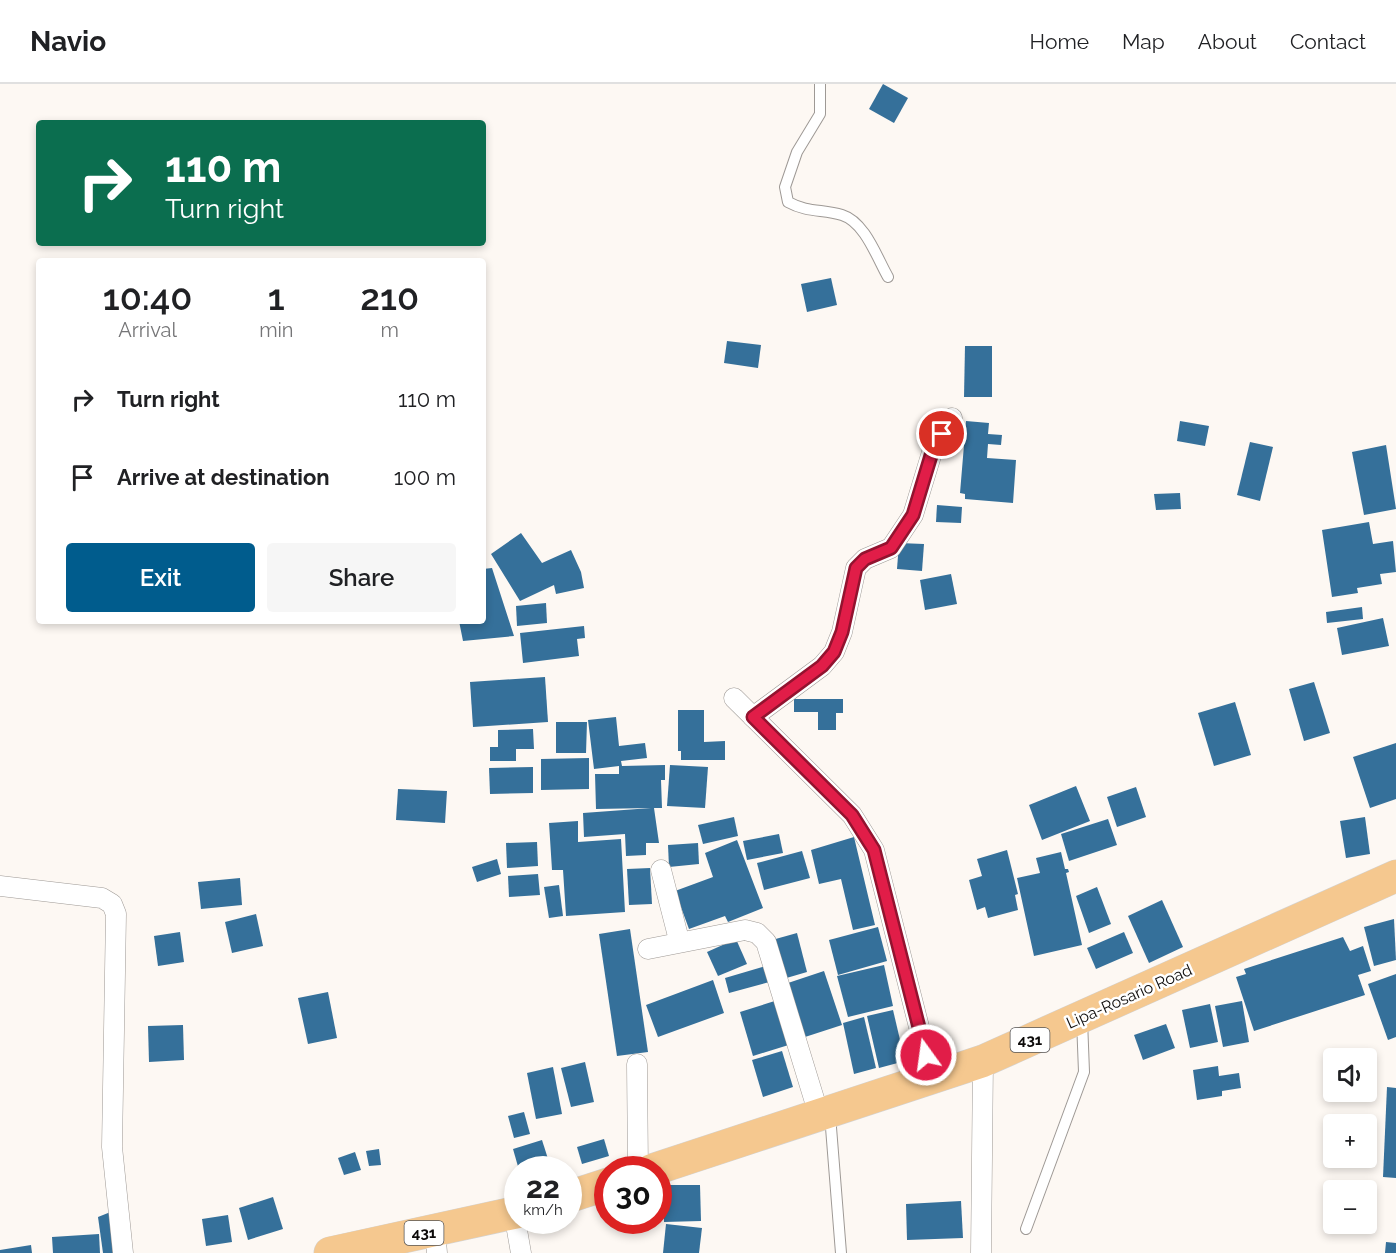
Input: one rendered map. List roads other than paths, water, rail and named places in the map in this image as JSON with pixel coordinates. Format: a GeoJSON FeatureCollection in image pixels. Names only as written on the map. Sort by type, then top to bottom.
{"type":"FeatureCollection","features":[{"type":"Feature","properties":{"kind":"main road","name":"Lipa-Rosario Road"},"geometry":{"type":"LineString","coordinates":[[672,1163],[983,1061],[1396,876]]}},
{"type":"Feature","properties":{"kind":"main road","name":"431"},"geometry":{"type":"LineString","coordinates":[[330,1253],[436,1241],[504,1217]]}},
{"type":"Feature","properties":{"kind":"street"},"geometry":{"type":"LineString","coordinates":[[753,717],[822,666],[834,652],[842,632],[856,568],[865,559],[891,548],[913,515],[933,449],[952,418]]}},
{"type":"Feature","properties":{"kind":"street"},"geometry":{"type":"LineString","coordinates":[[734,698],[852,815],[874,850],[932,1078]]}},
{"type":"Feature","properties":{"kind":"street"},"geometry":{"type":"LineString","coordinates":[[661,870],[679,940]]}},
{"type":"Feature","properties":{"kind":"street"},"geometry":{"type":"LineString","coordinates":[[0,886],[102,898],[112,904],[116,914],[112,1147],[123,1253]]}},
{"type":"Feature","properties":{"kind":"street"},"geometry":{"type":"LineString","coordinates":[[648,949],[679,940],[745,930],[757,933],[766,942],[824,1113]]}},
{"type":"Feature","properties":{"kind":"street"},"geometry":{"type":"LineString","coordinates":[[981,1253],[983,1061]]}},
{"type":"Feature","properties":{"kind":"street"},"geometry":{"type":"LineString","coordinates":[[637,1064],[638,1156]]}},
{"type":"Feature","properties":{"kind":"street"},"geometry":{"type":"LineString","coordinates":[[519,1234],[521,1253]]}},
{"type":"Feature","properties":{"kind":"lane"},"geometry":{"type":"LineString","coordinates":[[820,84],[820,114],[797,152],[785,186],[788,202],[803,210],[843,215],[859,226],[888,277]]}},
{"type":"Feature","properties":{"kind":"lane"},"geometry":{"type":"LineString","coordinates":[[1026,1229],[1084,1072],[1082,1017]]}},
{"type":"Feature","properties":{"kind":"lane"},"geometry":{"type":"LineString","coordinates":[[824,1113],[841,1253]]}}]}
